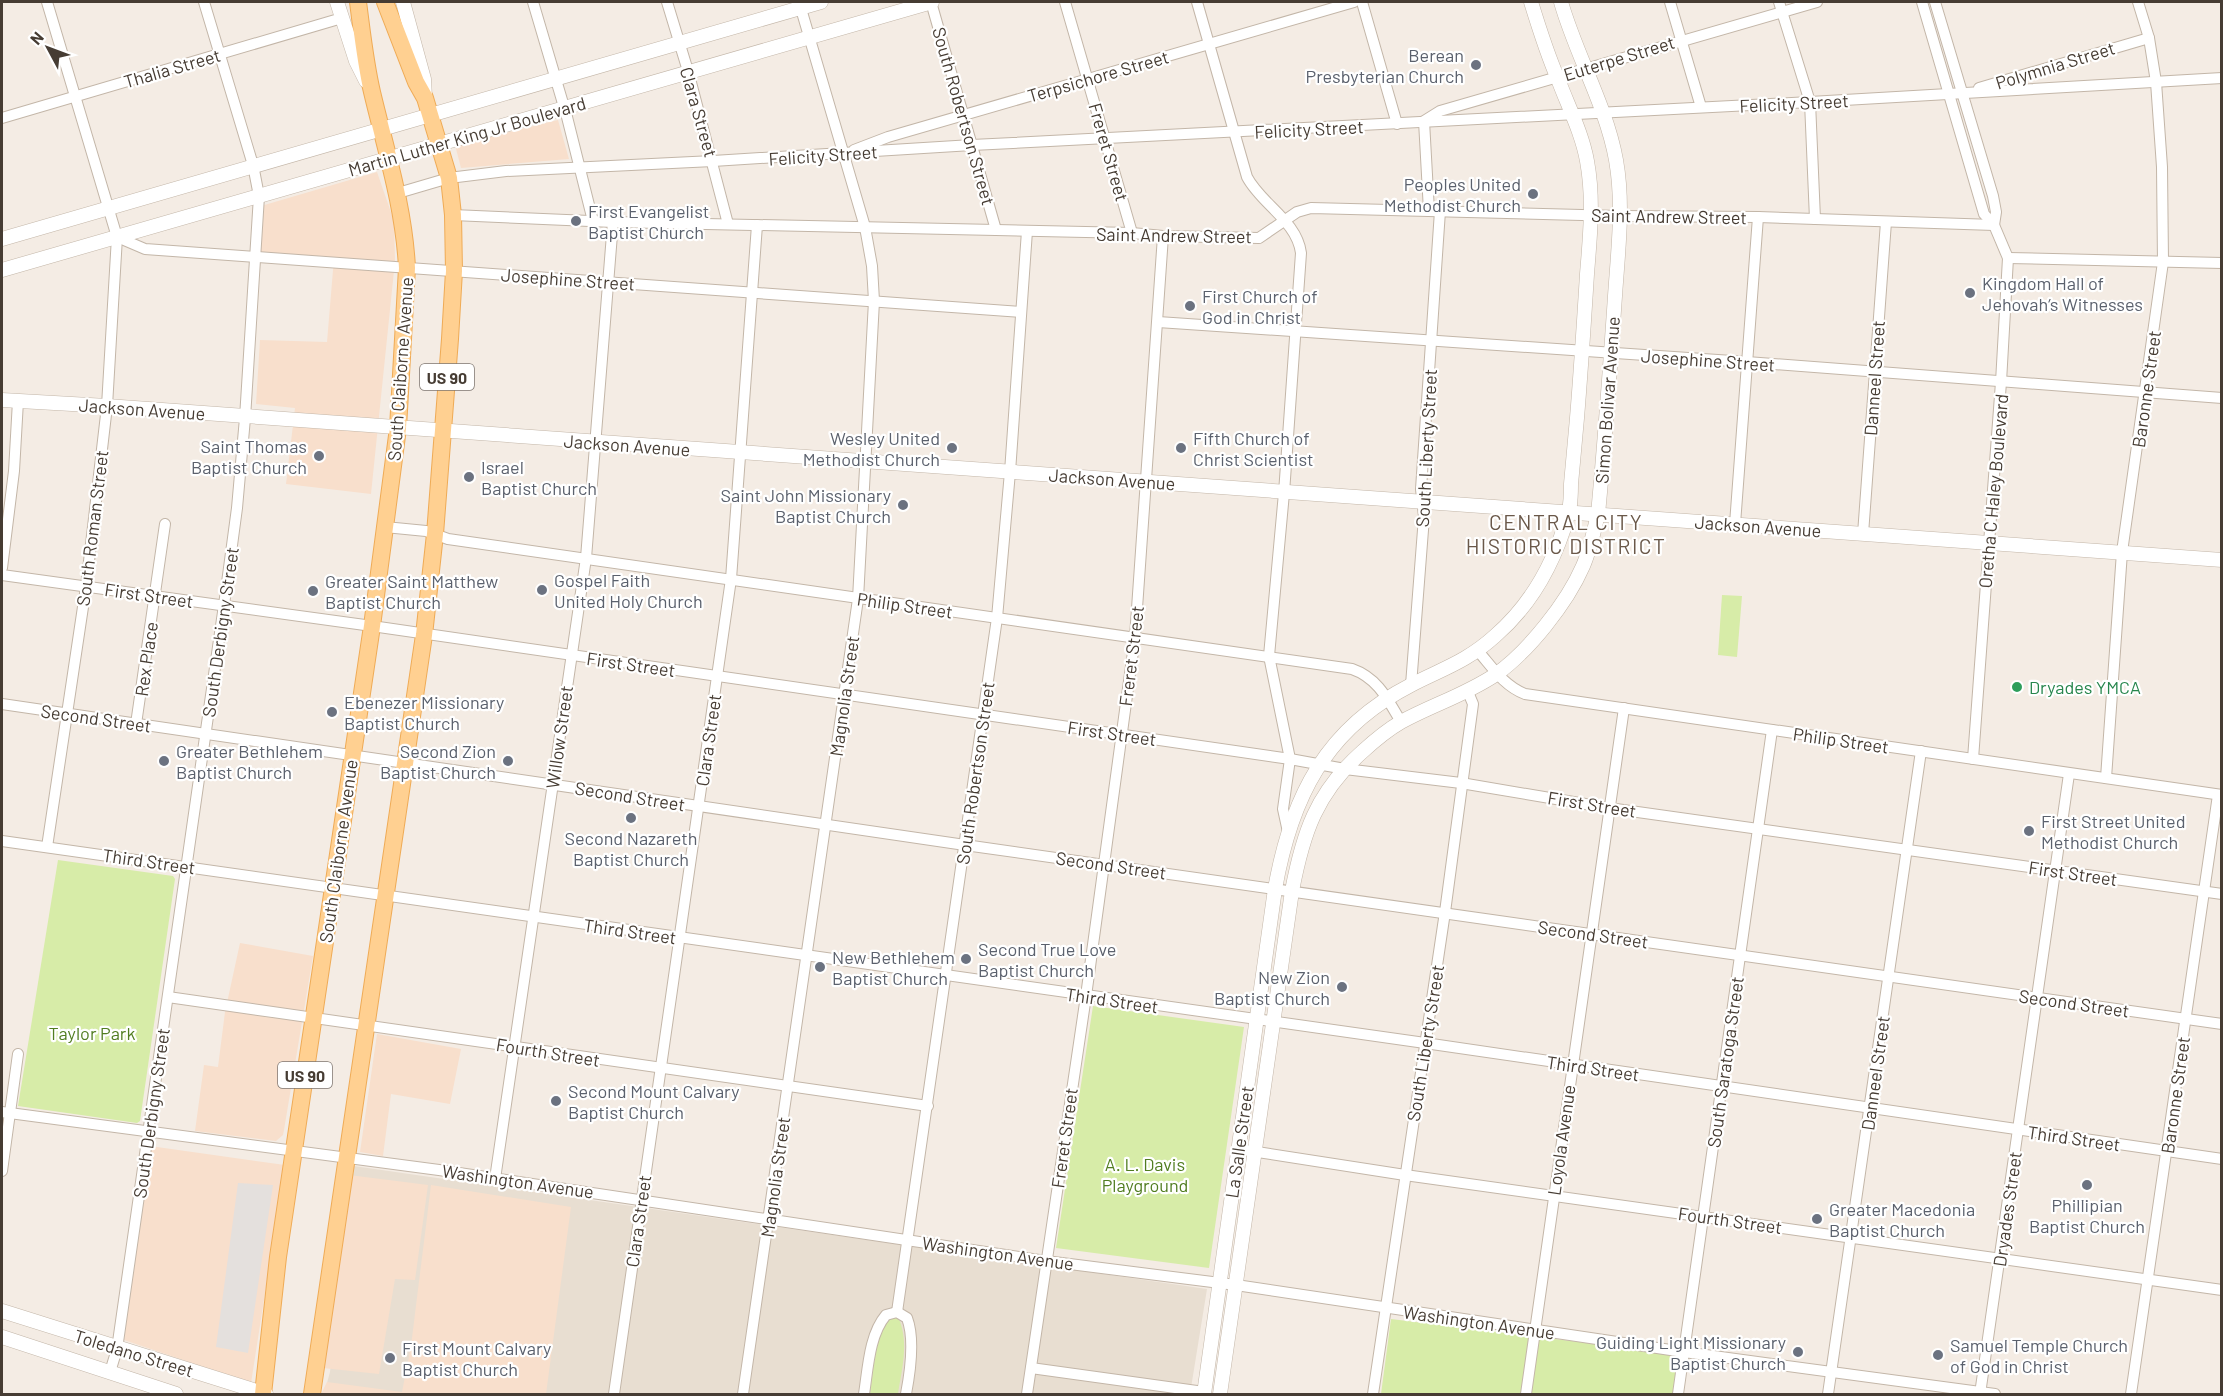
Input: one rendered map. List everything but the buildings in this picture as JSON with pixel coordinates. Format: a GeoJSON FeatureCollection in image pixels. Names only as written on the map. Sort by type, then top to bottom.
{"type":"FeatureCollection","features":[{"type":"Feature","properties":{"kind":"main road","name":"South Claiborne Avenue"},"geometry":{"type":"LineString","coordinates":[[264,1394],[278,1257],[372,626],[398,428],[407,268],[406,244],[398,193],[365,58],[358,2]]}},
{"type":"Feature","properties":{"kind":"main road","name":"US 90"},"geometry":{"type":"LineString","coordinates":[[312,1395],[424,635],[435,534],[454,271],[453,215],[449,178],[425,98],[385,2]]}},
{"type":"Feature","properties":{"kind":"street","name":"South Roman Street"},"geometry":{"type":"LineString","coordinates":[[47,847],[86,587],[107,406],[117,237],[48,2]]}},
{"type":"Feature","properties":{"kind":"street","name":"South Derbigny Street"},"geometry":{"type":"LineString","coordinates":[[110,1372],[117,1349],[224,605],[245,417],[256,257],[259,196],[253,165],[204,2]]}},
{"type":"Feature","properties":{"kind":"street","name":"South Claiborne Avenue"},"geometry":{"type":"LineString","coordinates":[[338,2],[356,61],[373,94]]}},
{"type":"Feature","properties":{"kind":"street"},"geometry":{"type":"LineString","coordinates":[[403,2],[424,80],[425,98]]}},
{"type":"Feature","properties":{"kind":"street"},"geometry":{"type":"LineString","coordinates":[[533,2],[564,107],[592,220]]}},
{"type":"Feature","properties":{"kind":"street","name":"Clara Street"},"geometry":{"type":"LineString","coordinates":[[667,2],[729,224]]}},
{"type":"Feature","properties":{"kind":"street","name":"Martin Luther King Jr Boulevard"},"geometry":{"type":"LineString","coordinates":[[2,239],[430,114],[556,80],[800,4],[821,2]]}},
{"type":"Feature","properties":{"kind":"street","name":"Martin Luther King Jr Boulevard"},"geometry":{"type":"LineString","coordinates":[[2,270],[931,2]]}},
{"type":"Feature","properties":{"kind":"street","name":"South Robertson Street"},"geometry":{"type":"LineString","coordinates":[[931,2],[996,230]]}},
{"type":"Feature","properties":{"kind":"street","name":"Freret Street"},"geometry":{"type":"LineString","coordinates":[[1065,2],[1132,233]]}},
{"type":"Feature","properties":{"kind":"street"},"geometry":{"type":"LineString","coordinates":[[1197,2],[1251,184],[1296,236],[1301,252],[1284,493],[1269,656],[1290,759],[1284,809],[1288,832]]}},
{"type":"Feature","properties":{"kind":"street","name":"Terpsichore Street"},"geometry":{"type":"LineString","coordinates":[[843,154],[888,137],[1354,2]]}},
{"type":"Feature","properties":{"kind":"street"},"geometry":{"type":"LineString","coordinates":[[1362,2],[1397,124]]}},
{"type":"Feature","properties":{"kind":"street","name":"Simon Bolivar Avenue"},"geometry":{"type":"LineString","coordinates":[[1275,890],[1288,832],[1303,791],[1319,764],[1346,732],[1388,699],[1411,685],[1458,664],[1478,651],[1516,616],[1548,570],[1569,512],[1583,352],[1591,214],[1587,160],[1531,2]]}},
{"type":"Feature","properties":{"kind":"street","name":"Simon Bolivar Avenue"},"geometry":{"type":"LineString","coordinates":[[1292,891],[1310,820],[1321,798],[1345,769],[1369,746],[1401,722],[1468,692],[1497,674],[1537,635],[1567,595],[1583,566],[1598,514],[1620,216],[1618,176],[1611,136],[1561,2]]}},
{"type":"Feature","properties":{"kind":"street"},"geometry":{"type":"LineString","coordinates":[[1670,2],[1701,107]]}},
{"type":"Feature","properties":{"kind":"street","name":"Euterpe Street"},"geometry":{"type":"LineString","coordinates":[[1424,121],[1440,111],[1681,39],[1781,6],[1817,2]]}},
{"type":"Feature","properties":{"kind":"street","name":"Oretha C Haley Boulevard"},"geometry":{"type":"LineString","coordinates":[[1922,2],[1984,214],[1994,225],[2008,258],[1973,759]]}},
{"type":"Feature","properties":{"kind":"street","name":"Oretha C Haley Boulevard"},"geometry":{"type":"LineString","coordinates":[[1935,2],[1993,196],[1996,212],[1994,225]]}},
{"type":"Feature","properties":{"kind":"street","name":"Baronne Street"},"geometry":{"type":"LineString","coordinates":[[2106,778],[2122,552],[2163,262],[2162,167],[2156,82],[2148,38],[2138,2]]}},
{"type":"Feature","properties":{"kind":"street","name":"Magnolia Street"},"geometry":{"type":"LineString","coordinates":[[743,1395],[858,599],[874,301],[872,266],[865,227],[800,4]]}},
{"type":"Feature","properties":{"kind":"street"},"geometry":{"type":"LineString","coordinates":[[1781,6],[1810,102],[1815,219]]}},
{"type":"Feature","properties":{"kind":"street","name":"Thalia Street"},"geometry":{"type":"LineString","coordinates":[[2,118],[342,18]]}},
{"type":"Feature","properties":{"kind":"street","name":"Polymnia Street"},"geometry":{"type":"LineString","coordinates":[[1961,93],[2148,38]]}},
{"type":"Feature","properties":{"kind":"street","name":"Felicity Street"},"geometry":{"type":"LineString","coordinates":[[398,193],[449,178],[506,171],[2222,78]]}},
{"type":"Feature","properties":{"kind":"street","name":"South Liberty Street"},"geometry":{"type":"LineString","coordinates":[[1411,685],[1424,517],[1421,489],[1432,341],[1435,211],[1424,121]]}},
{"type":"Feature","properties":{"kind":"street","name":"Saint Andrew Street"},"geometry":{"type":"LineString","coordinates":[[453,215],[613,222],[1132,233],[1163,237],[1259,238],[1297,212],[1311,208],[1758,217],[1994,225]]}},
{"type":"Feature","properties":{"kind":"street"},"geometry":{"type":"LineString","coordinates":[[1735,524],[1758,217]]}},
{"type":"Feature","properties":{"kind":"street","name":"Willow Street"},"geometry":{"type":"LineString","coordinates":[[495,1179],[586,558],[613,222]]}},
{"type":"Feature","properties":{"kind":"street","name":"Danneel Street"},"geometry":{"type":"LineString","coordinates":[[1863,534],[1886,222]]}},
{"type":"Feature","properties":{"kind":"street","name":"Clara Street"},"geometry":{"type":"LineString","coordinates":[[614,1395],[731,579],[757,225]]}},
{"type":"Feature","properties":{"kind":"street","name":"South Robertson Street"},"geometry":{"type":"LineString","coordinates":[[897,1312],[997,618],[1027,231]]}},
{"type":"Feature","properties":{"kind":"street","name":"Josephine Street"},"geometry":{"type":"LineString","coordinates":[[117,237],[145,249],[1021,312]]}},
{"type":"Feature","properties":{"kind":"street","name":"Freret Street"},"geometry":{"type":"LineString","coordinates":[[1027,1395],[1086,996],[1135,637],[1163,237]]}},
{"type":"Feature","properties":{"kind":"street"},"geometry":{"type":"LineString","coordinates":[[2008,258],[2222,263]]}},
{"type":"Feature","properties":{"kind":"street","name":"Josephine Street"},"geometry":{"type":"LineString","coordinates":[[1158,322],[1747,362],[2222,398]]}},
{"type":"Feature","properties":{"kind":"street","name":"Jackson Avenue"},"geometry":{"type":"LineString","coordinates":[[2,400],[2222,560]]}},
{"type":"Feature","properties":{"kind":"street"},"geometry":{"type":"LineString","coordinates":[[2,568],[14,471],[18,401]]}},
{"type":"Feature","properties":{"kind":"street","name":"Rex Place"},"geometry":{"type":"LineString","coordinates":[[136,724],[165,524]]}},
{"type":"Feature","properties":{"kind":"street","name":"Philip Street"},"geometry":{"type":"LineString","coordinates":[[385,527],[858,599],[1269,656],[1362,672],[1380,687],[1401,722]]}},
{"type":"Feature","properties":{"kind":"street","name":"First Street"},"geometry":{"type":"LineString","coordinates":[[2,574],[1290,759],[1345,769],[1461,783],[1609,808],[2222,894]]}},
{"type":"Feature","properties":{"kind":"street","name":"Philip Street"},"geometry":{"type":"LineString","coordinates":[[1478,651],[1514,690],[1524,694],[2220,795]]}},
{"type":"Feature","properties":{"kind":"street","name":"South Liberty Street"},"geometry":{"type":"LineString","coordinates":[[1373,1395],[1445,912],[1473,704],[1468,692]]}},
{"type":"Feature","properties":{"kind":"street","name":"Second Street"},"geometry":{"type":"LineString","coordinates":[[2,705],[1275,890],[1445,912],[2222,1024]]}},
{"type":"Feature","properties":{"kind":"street","name":"Loyola Avenue"},"geometry":{"type":"LineString","coordinates":[[1526,1395],[1590,933],[1624,708]]}},
{"type":"Feature","properties":{"kind":"street","name":"South Saratoga Street"},"geometry":{"type":"LineString","coordinates":[[1678,1395],[1772,730]]}},
{"type":"Feature","properties":{"kind":"street","name":"Danneel Street"},"geometry":{"type":"LineString","coordinates":[[1828,1395],[1921,751]]}},
{"type":"Feature","properties":{"kind":"street","name":"Dryades Street"},"geometry":{"type":"LineString","coordinates":[[1980,1394],[2069,774]]}},
{"type":"Feature","properties":{"kind":"street","name":"Baronne Street"},"geometry":{"type":"LineString","coordinates":[[2131,1395],[2220,795]]}},
{"type":"Feature","properties":{"kind":"street","name":"Third Street"},"geometry":{"type":"LineString","coordinates":[[2,841],[1425,1043],[2222,1159]]}},
{"type":"Feature","properties":{"kind":"street","name":"La Salle Street"},"geometry":{"type":"LineString","coordinates":[[1204,1393],[1275,890]]}},
{"type":"Feature","properties":{"kind":"street","name":"La Salle Street"},"geometry":{"type":"LineString","coordinates":[[1220,1395],[1292,891]]}},
{"type":"Feature","properties":{"kind":"street","name":"Fourth Street"},"geometry":{"type":"LineString","coordinates":[[168,997],[928,1106]]}},
{"type":"Feature","properties":{"kind":"street"},"geometry":{"type":"LineString","coordinates":[[2,1170],[6,1113],[18,1054]]}},
{"type":"Feature","properties":{"kind":"street","name":"Washington Avenue"},"geometry":{"type":"LineString","coordinates":[[6,1113],[641,1199],[1046,1261],[1236,1285],[1684,1352],[1995,1395]]}},
{"type":"Feature","properties":{"kind":"street","name":"Fourth Street"},"geometry":{"type":"LineString","coordinates":[[1238,1149],[1405,1175],[2222,1290]]}},
{"type":"Feature","properties":{"kind":"street","name":"Toledano Street"},"geometry":{"type":"LineString","coordinates":[[2,1311],[264,1394]]}},
{"type":"Feature","properties":{"kind":"street"},"geometry":{"type":"LineString","coordinates":[[864,1395],[868,1363],[878,1328],[886,1315],[897,1312],[907,1318],[910,1330],[906,1395]]}},
{"type":"Feature","properties":{"kind":"street","name":"Toledano Street"},"geometry":{"type":"LineString","coordinates":[[2,1337],[176,1395]]}},
{"type":"Feature","properties":{"kind":"street"},"geometry":{"type":"LineString","coordinates":[[1031,1368],[1204,1393]]}},
{"type":"Feature","properties":{"kind":"shaded area"},"geometry":{"type":"Polygon","coordinates":[[[558,120],[569,159],[461,168],[455,145],[558,120]]]}},
{"type":"Feature","properties":{"kind":"shaded area"},"geometry":{"type":"Polygon","coordinates":[[[377,172],[394,221],[395,261],[371,494],[286,484],[295,408],[256,404],[260,340],[327,342],[334,258],[260,252],[261,206],[377,172]]]}},
{"type":"Feature","properties":{"kind":"shaded area"},"geometry":{"type":"Polygon","coordinates":[[[240,943],[313,956],[283,1135],[276,1141],[195,1131],[204,1065],[218,1067],[225,1012],[240,943]]]}},
{"type":"Feature","properties":{"kind":"shaded area"},"geometry":{"type":"Polygon","coordinates":[[[377,1034],[461,1049],[450,1104],[391,1094],[383,1156],[360,1152],[377,1034]]]}},
{"type":"Feature","properties":{"kind":"shaded area"},"geometry":{"type":"Polygon","coordinates":[[[150,1146],[285,1165],[251,1383],[124,1340],[150,1146]]]}},
{"type":"Feature","properties":{"kind":"shaded area"},"geometry":{"type":"Polygon","coordinates":[[[354,1166],[1207,1289],[1190,1394],[324,1394],[330,1372],[354,1166]]]}},
{"type":"Feature","properties":{"kind":"shaded area"},"geometry":{"type":"Polygon","coordinates":[[[349,1175],[428,1185],[415,1280],[395,1279],[379,1374],[323,1368],[349,1175]]]}},
{"type":"Feature","properties":{"kind":"shaded area"},"geometry":{"type":"Polygon","coordinates":[[[238,1183],[273,1185],[248,1353],[216,1347],[238,1183]]]}},
{"type":"Feature","properties":{"kind":"shaded area"},"geometry":{"type":"Polygon","coordinates":[[[431,1185],[571,1207],[546,1394],[321,1394],[327,1382],[402,1392],[411,1346],[431,1185]]]}},
{"type":"Feature","properties":{"kind":"green space"},"geometry":{"type":"Polygon","coordinates":[[[1722,595],[1742,596],[1737,657],[1718,655],[1722,595]]]}},
{"type":"Feature","properties":{"kind":"green space","name":"Taylor Park"},"geometry":{"type":"Polygon","coordinates":[[[58,860],[173,876],[175,879],[140,1121],[137,1123],[18,1106],[58,860]]]}},
{"type":"Feature","properties":{"kind":"green space","name":"A. L. Davis Playground"},"geometry":{"type":"Polygon","coordinates":[[[1093,1006],[1244,1027],[1209,1268],[1056,1248],[1093,1006]]]}},
{"type":"Feature","properties":{"kind":"green space"},"geometry":{"type":"Polygon","coordinates":[[[892,1317],[899,1319],[904,1337],[904,1356],[898,1394],[870,1394],[878,1343],[886,1324],[892,1317]]]}},
{"type":"Feature","properties":{"kind":"green space"},"geometry":{"type":"Polygon","coordinates":[[[1391,1319],[1678,1354],[1673,1394],[1381,1394],[1391,1319]]]}},
{"type":"Feature","properties":{"kind":"place","name":"Berean Presbyterian Church"},"geometry":{"type":"Point","coordinates":[1476,65]}},
{"type":"Feature","properties":{"kind":"place","name":"Peoples United Methodist Church"},"geometry":{"type":"Point","coordinates":[1533,194]}},
{"type":"Feature","properties":{"kind":"place","name":"First Evangelist Baptist Church"},"geometry":{"type":"Point","coordinates":[576,221]}},
{"type":"Feature","properties":{"kind":"place","name":"Kingdom Hall of Jehovah’s Witnesses"},"geometry":{"type":"Point","coordinates":[1970,293]}},
{"type":"Feature","properties":{"kind":"place","name":"First Church of God in Christ"},"geometry":{"type":"Point","coordinates":[1190,306]}},
{"type":"Feature","properties":{"kind":"place","name":"Wesley United Methodist Church"},"geometry":{"type":"Point","coordinates":[952,448]}},
{"type":"Feature","properties":{"kind":"place","name":"Fifth Church of Christ Scientist"},"geometry":{"type":"Point","coordinates":[1181,448]}},
{"type":"Feature","properties":{"kind":"place","name":"Saint Thomas Baptist Church"},"geometry":{"type":"Point","coordinates":[319,456]}},
{"type":"Feature","properties":{"kind":"place","name":"Israel Baptist Church"},"geometry":{"type":"Point","coordinates":[469,477]}},
{"type":"Feature","properties":{"kind":"place","name":"Saint John Missionary Baptist Church"},"geometry":{"type":"Point","coordinates":[903,505]}},
{"type":"Feature","properties":{"kind":"place","name":"Gospel Faith United Holy Church"},"geometry":{"type":"Point","coordinates":[542,590]}},
{"type":"Feature","properties":{"kind":"place","name":"Greater Saint Matthew Baptist Church"},"geometry":{"type":"Point","coordinates":[313,591]}},
{"type":"Feature","properties":{"kind":"place","name":"Dryades YMCA"},"geometry":{"type":"Point","coordinates":[2017,687]}},
{"type":"Feature","properties":{"kind":"place","name":"Ebenezer Missionary Baptist Church"},"geometry":{"type":"Point","coordinates":[332,712]}},
{"type":"Feature","properties":{"kind":"place","name":"Greater Bethlehem Baptist Church"},"geometry":{"type":"Point","coordinates":[164,761]}},
{"type":"Feature","properties":{"kind":"place","name":"Second Zion Baptist Church"},"geometry":{"type":"Point","coordinates":[508,761]}},
{"type":"Feature","properties":{"kind":"place","name":"Second Nazareth Baptist Church"},"geometry":{"type":"Point","coordinates":[631,818]}},
{"type":"Feature","properties":{"kind":"place","name":"First Street United Methodist Church"},"geometry":{"type":"Point","coordinates":[2029,831]}},
{"type":"Feature","properties":{"kind":"place","name":"Second True Love Baptist Church"},"geometry":{"type":"Point","coordinates":[966,959]}},
{"type":"Feature","properties":{"kind":"place","name":"New Bethlehem Baptist Church"},"geometry":{"type":"Point","coordinates":[820,967]}},
{"type":"Feature","properties":{"kind":"place","name":"New Zion Baptist Church"},"geometry":{"type":"Point","coordinates":[1342,987]}},
{"type":"Feature","properties":{"kind":"place","name":"Second Mount Calvary Baptist Church"},"geometry":{"type":"Point","coordinates":[556,1101]}},
{"type":"Feature","properties":{"kind":"place","name":"Phillipian Baptist Church"},"geometry":{"type":"Point","coordinates":[2087,1185]}},
{"type":"Feature","properties":{"kind":"place","name":"Greater Macedonia Baptist Church"},"geometry":{"type":"Point","coordinates":[1817,1219]}},
{"type":"Feature","properties":{"kind":"place","name":"Guiding Light Missionary Baptist Church"},"geometry":{"type":"Point","coordinates":[1798,1352]}},
{"type":"Feature","properties":{"kind":"place","name":"Samuel Temple Church of God in Christ"},"geometry":{"type":"Point","coordinates":[1938,1355]}},
{"type":"Feature","properties":{"kind":"place","name":"First Mount Calvary Baptist Church"},"geometry":{"type":"Point","coordinates":[390,1358]}},
{"type":"Feature","properties":{"kind":"district","name":"CENTRAL CITY HISTORIC DISTRICT"},"geometry":{"type":"Point","coordinates":[1566,533]}}]}
